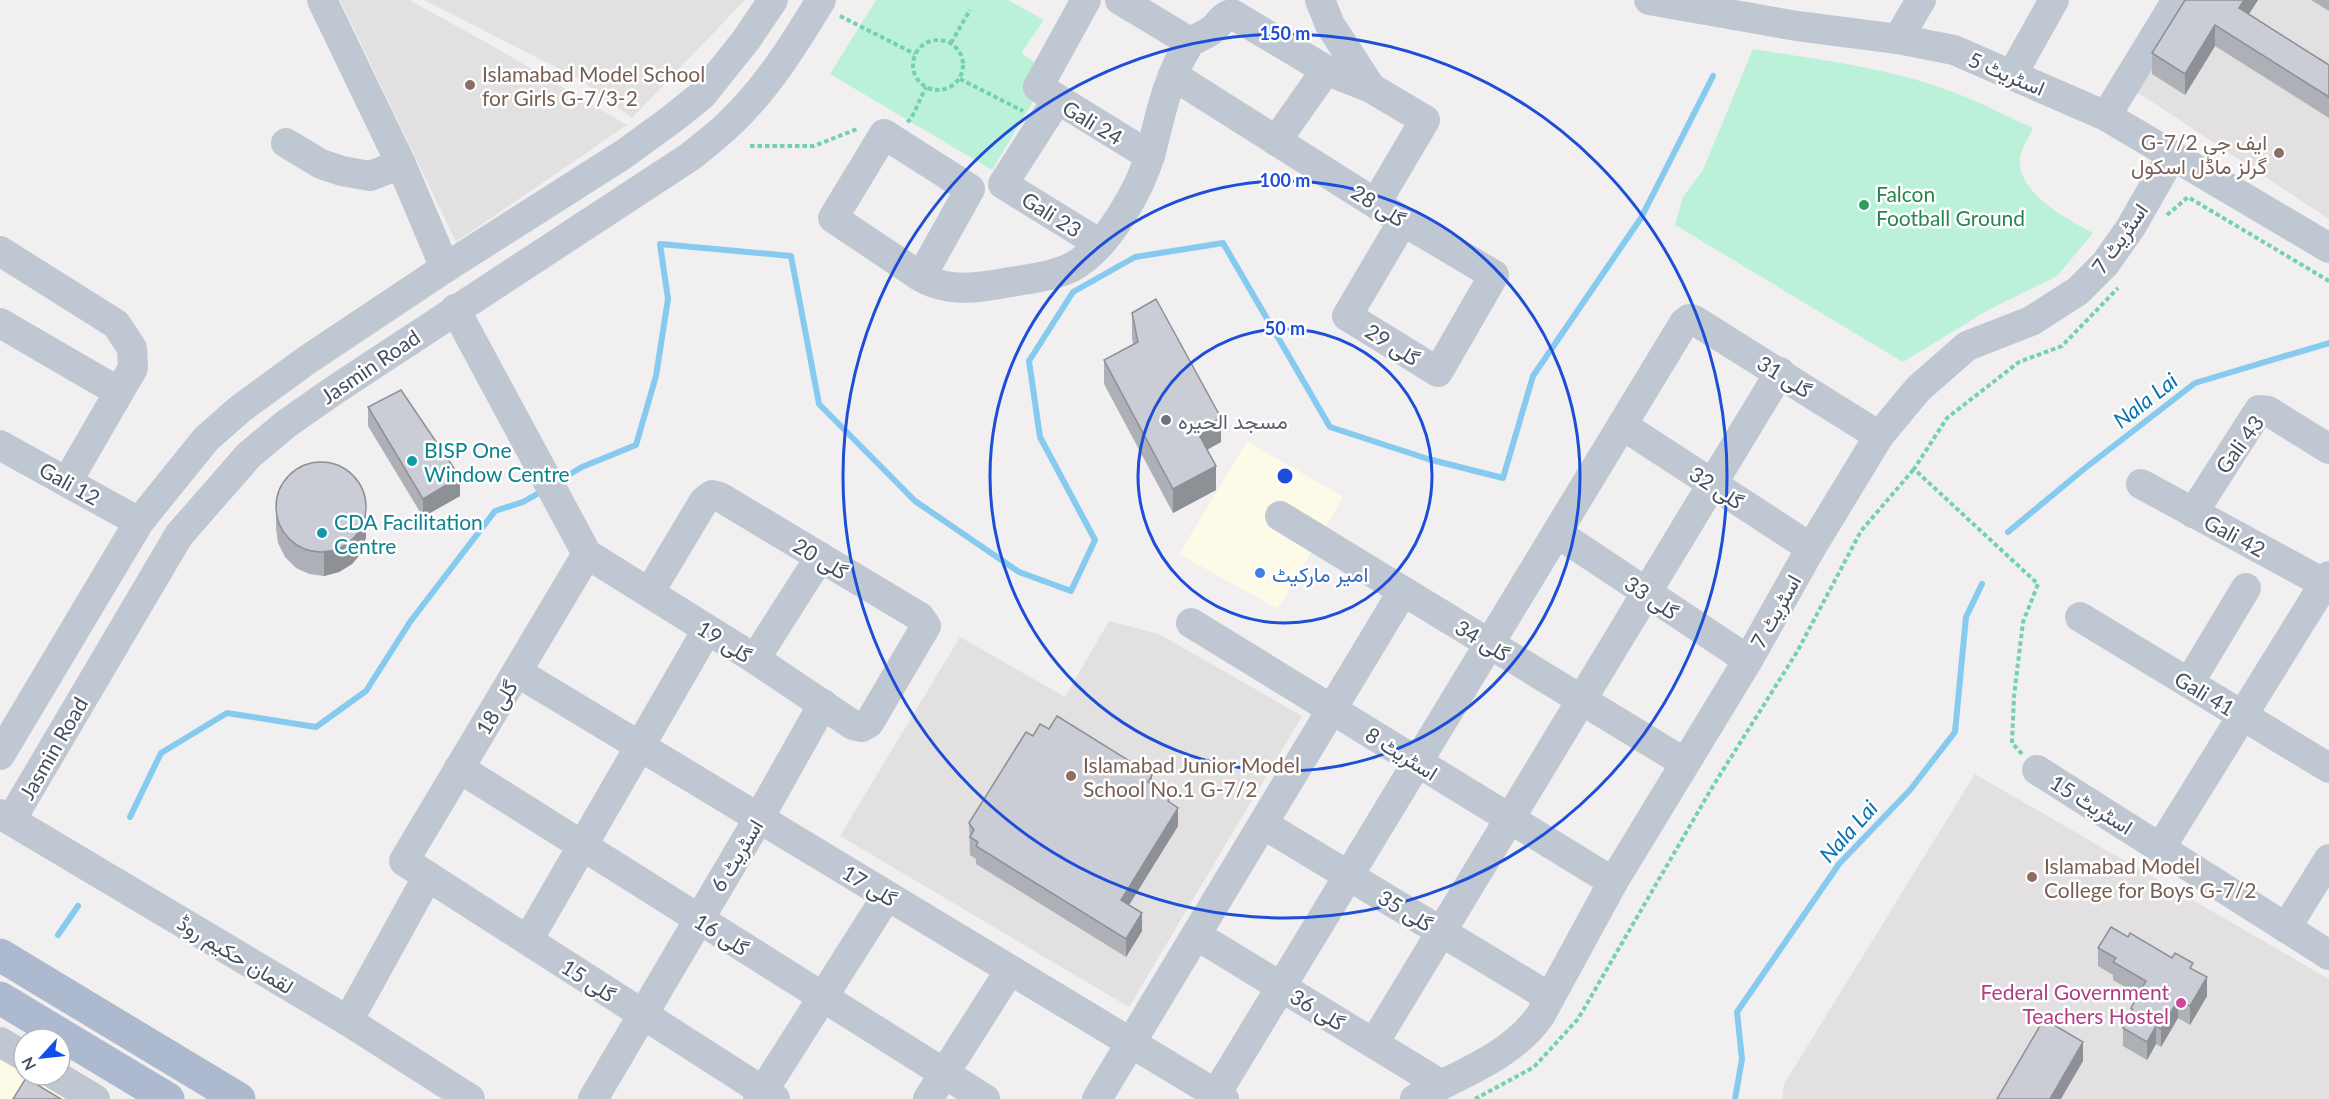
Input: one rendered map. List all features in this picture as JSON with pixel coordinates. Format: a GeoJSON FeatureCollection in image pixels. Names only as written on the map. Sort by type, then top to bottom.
{"type":"FeatureCollection","features":[{"type":"Feature","properties":{"kind":"main road"},"geometry":{"type":"LineString","coordinates":[[0,955],[239,1099]]}},
{"type":"Feature","properties":{"kind":"main road"},"geometry":{"type":"LineString","coordinates":[[0,998],[168,1099]]}},
{"type":"Feature","properties":{"kind":"street"},"geometry":{"type":"LineString","coordinates":[[322,0],[401,164],[445,268]]}},
{"type":"Feature","properties":{"kind":"street","name":"Jasmin Road"},"geometry":{"type":"LineString","coordinates":[[0,755],[144,516],[206,439],[240,409],[307,360],[445,268],[624,154],[702,95],[746,40],[773,0]]}},
{"type":"Feature","properties":{"kind":"street"},"geometry":{"type":"LineString","coordinates":[[1046,103],[1086,0]]}},
{"type":"Feature","properties":{"kind":"street"},"geometry":{"type":"LineString","coordinates":[[1120,0],[1200,37]]}},
{"type":"Feature","properties":{"kind":"street"},"geometry":{"type":"LineString","coordinates":[[1320,0],[1330,25],[1371,88]]}},
{"type":"Feature","properties":{"kind":"street","name":"اسٹریٹ 5"},"geometry":{"type":"LineString","coordinates":[[1649,0],[1954,50],[2106,116],[2329,248]]}},
{"type":"Feature","properties":{"kind":"street"},"geometry":{"type":"LineString","coordinates":[[1898,39],[1921,0]]}},
{"type":"Feature","properties":{"kind":"street"},"geometry":{"type":"LineString","coordinates":[[2012,75],[2054,0]]}},
{"type":"Feature","properties":{"kind":"street"},"geometry":{"type":"LineString","coordinates":[[2106,116],[2176,0]]}},
{"type":"Feature","properties":{"kind":"street","name":"Jasmin Road"},"geometry":{"type":"LineString","coordinates":[[6,817],[179,536],[217,489],[249,455],[286,424],[455,309],[691,156],[730,123],[830,8]]}},
{"type":"Feature","properties":{"kind":"street"},"geometry":{"type":"LineString","coordinates":[[921,277],[970,189],[884,134],[833,218],[921,277],[932,283],[973,289],[1034,278],[1070,268],[1085,259],[1100,244],[1126,208],[1150,156],[1163,105],[1174,76],[1200,37],[1222,18],[1232,15],[1326,70],[1371,88],[1425,120],[1376,203]]}},
{"type":"Feature","properties":{"kind":"street"},"geometry":{"type":"LineString","coordinates":[[1276,141],[1326,70]]}},
{"type":"Feature","properties":{"kind":"street","name":"گلی 28"},"geometry":{"type":"LineString","coordinates":[[1174,76],[1403,221],[1494,275],[1438,372]]}},
{"type":"Feature","properties":{"kind":"street","name":"Gali 24"},"geometry":{"type":"LineString","coordinates":[[1046,103],[1150,156]]}},
{"type":"Feature","properties":{"kind":"street","name":"Gali 23"},"geometry":{"type":"LineString","coordinates":[[1046,103],[1004,184],[1100,244]]}},
{"type":"Feature","properties":{"kind":"street"},"geometry":{"type":"LineString","coordinates":[[286,144],[321,164],[342,171],[370,176],[401,164]]}},
{"type":"Feature","properties":{"kind":"street","name":"اسٹریٹ 7"},"geometry":{"type":"LineString","coordinates":[[1414,1099],[1507,1049],[1529,1031],[1540,1016],[1613,882],[1748,660],[1811,548],[1879,436],[1918,389],[1967,346],[2031,321],[2078,291],[2104,264],[2131,227],[2172,155]]}},
{"type":"Feature","properties":{"kind":"street","name":"گلی 29"},"geometry":{"type":"LineString","coordinates":[[1403,221],[1347,316],[1438,372]]}},
{"type":"Feature","properties":{"kind":"street"},"geometry":{"type":"LineString","coordinates":[[0,251],[116,324],[132,348],[133,368],[67,482]]}},
{"type":"Feature","properties":{"kind":"street"},"geometry":{"type":"LineString","coordinates":[[455,309],[587,554]]}},
{"type":"Feature","properties":{"kind":"street","name":"گلی 31"},"geometry":{"type":"LineString","coordinates":[[1622,425],[1684,322],[1689,319],[1780,372],[1879,436]]}},
{"type":"Feature","properties":{"kind":"street"},"geometry":{"type":"LineString","coordinates":[[0,323],[119,392]]}},
{"type":"Feature","properties":{"kind":"street"},"geometry":{"type":"LineString","coordinates":[[1374,1043],[1780,372]]}},
{"type":"Feature","properties":{"kind":"street","name":"Gali 43"},"geometry":{"type":"LineString","coordinates":[[2193,513],[2259,410],[2268,411],[2329,449]]}},
{"type":"Feature","properties":{"kind":"street"},"geometry":{"type":"LineString","coordinates":[[1220,1097],[1281,987],[1622,425]]}},
{"type":"Feature","properties":{"kind":"street","name":"گلی 32"},"geometry":{"type":"LineString","coordinates":[[1622,425],[1811,548]]}},
{"type":"Feature","properties":{"kind":"street","name":"Gali 12"},"geometry":{"type":"LineString","coordinates":[[0,445],[67,482],[144,516],[179,536]]}},
{"type":"Feature","properties":{"kind":"street","name":"Gali 42"},"geometry":{"type":"LineString","coordinates":[[2141,484],[2327,582]]}},
{"type":"Feature","properties":{"kind":"street","name":"گلی 20"},"geometry":{"type":"LineString","coordinates":[[649,593],[704,501],[712,495],[720,497],[920,617],[926,626],[869,723],[862,727]]}},
{"type":"Feature","properties":{"kind":"street","name":"گلی 34"},"geometry":{"type":"LineString","coordinates":[[1280,516],[1686,763]]}},
{"type":"Feature","properties":{"kind":"street","name":"گلی 33"},"geometry":{"type":"LineString","coordinates":[[1557,533],[1748,660]]}},
{"type":"Feature","properties":{"kind":"street","name":"گلی 19"},"geometry":{"type":"LineString","coordinates":[[587,554],[755,659],[853,725],[862,727]]}},
{"type":"Feature","properties":{"kind":"street","name":"گلی 18"},"geometry":{"type":"LineString","coordinates":[[348,1021],[459,768],[587,554]]}},
{"type":"Feature","properties":{"kind":"street"},"geometry":{"type":"LineString","coordinates":[[755,659],[820,557]]}},
{"type":"Feature","properties":{"kind":"street"},"geometry":{"type":"LineString","coordinates":[[2161,847],[2327,582]]}},
{"type":"Feature","properties":{"kind":"street"},"geometry":{"type":"LineString","coordinates":[[2189,683],[2246,588]]}},
{"type":"Feature","properties":{"kind":"street"},"geometry":{"type":"LineString","coordinates":[[1097,1099],[1403,591]]}},
{"type":"Feature","properties":{"kind":"street","name":"Gali 41"},"geometry":{"type":"LineString","coordinates":[[2080,617],[2329,768]]}},
{"type":"Feature","properties":{"kind":"street","name":"اسٹریٹ 8"},"geometry":{"type":"LineString","coordinates":[[1191,623],[1613,882]]}},
{"type":"Feature","properties":{"kind":"street"},"geometry":{"type":"LineString","coordinates":[[528,940],[707,630]]}},
{"type":"Feature","properties":{"kind":"street","name":"گلی 17"},"geometry":{"type":"LineString","coordinates":[[517,672],[1220,1097]]}},
{"type":"Feature","properties":{"kind":"street","name":"اسٹریٹ 6"},"geometry":{"type":"LineString","coordinates":[[593,1099],[759,818],[823,704]]}},
{"type":"Feature","properties":{"kind":"street","name":"گلی 16"},"geometry":{"type":"LineString","coordinates":[[459,768],[985,1099]]}},
{"type":"Feature","properties":{"kind":"street","name":"اسٹریٹ 15"},"geometry":{"type":"LineString","coordinates":[[2037,770],[2329,955]]}},
{"type":"Feature","properties":{"kind":"street","name":"لقمان حکیم روڈ"},"geometry":{"type":"LineString","coordinates":[[6,817],[348,1021],[470,1099]]}},
{"type":"Feature","properties":{"kind":"street","name":"گلی 35"},"geometry":{"type":"LineString","coordinates":[[1263,824],[1549,997]]}},
{"type":"Feature","properties":{"kind":"street"},"geometry":{"type":"LineString","coordinates":[[2286,928],[2329,859]]}},
{"type":"Feature","properties":{"kind":"street","name":"گلی 15"},"geometry":{"type":"LineString","coordinates":[[416,868],[644,1015],[765,1097]]}},
{"type":"Feature","properties":{"kind":"street"},"geometry":{"type":"LineString","coordinates":[[765,1097],[823,997],[887,896]]}},
{"type":"Feature","properties":{"kind":"street","name":"گلی 36"},"geometry":{"type":"LineString","coordinates":[[1196,935],[1440,1084]]}},
{"type":"Feature","properties":{"kind":"street"},"geometry":{"type":"LineString","coordinates":[[928,1099],[1010,970]]}},
{"type":"Feature","properties":{"kind":"street"},"geometry":{"type":"LineString","coordinates":[[72,1085],[95,1099]]}},
{"type":"Feature","properties":{"kind":"path"},"geometry":{"type":"LineString","coordinates":[[830,8],[915,54]]}},
{"type":"Feature","properties":{"kind":"path"},"geometry":{"type":"LineString","coordinates":[[951,43],[970,10]]}},
{"type":"Feature","properties":{"kind":"path"},"geometry":{"type":"LineString","coordinates":[[940,39],[951,43],[961,53],[964,62],[960,79],[946,89],[937,90],[926,87],[915,76],[913,68],[915,54],[923,44],[931,40],[940,39]]}},
{"type":"Feature","properties":{"kind":"path"},"geometry":{"type":"LineString","coordinates":[[960,79],[1046,103]]}},
{"type":"Feature","properties":{"kind":"path"},"geometry":{"type":"LineString","coordinates":[[898,122],[911,119],[926,87]]}},
{"type":"Feature","properties":{"kind":"path"},"geometry":{"type":"LineString","coordinates":[[750,146],[814,146],[861,127]]}},
{"type":"Feature","properties":{"kind":"path"},"geometry":{"type":"LineString","coordinates":[[2164,218],[2188,197],[2329,281]]}},
{"type":"Feature","properties":{"kind":"path"},"geometry":{"type":"LineString","coordinates":[[1476,1099],[1534,1066],[1578,1019],[1713,786],[1797,652],[1861,531],[1914,469],[1947,418],[2019,362],[2062,346],[2120,286]]}},
{"type":"Feature","properties":{"kind":"path"},"geometry":{"type":"LineString","coordinates":[[1914,469],[2038,584],[2023,622],[2014,696],[2012,743],[2037,770]]}},
{"type":"Feature","properties":{"kind":"shaded area","name":"Islamabad Model School for Girls G-7/3-2"},"geometry":{"type":"Polygon","coordinates":[[[340,0],[409,0],[627,125],[456,242],[340,0]]]}},
{"type":"Feature","properties":{"kind":"shaded area"},"geometry":{"type":"Polygon","coordinates":[[[424,0],[745,0],[632,118],[579,79],[424,0]]]}},
{"type":"Feature","properties":{"kind":"shaded area","name":"G-7/2 ایف جی گرلز ماڈل اسکول"},"geometry":{"type":"Polygon","coordinates":[[[2183,0],[2329,0],[2329,219],[2128,86],[2183,0]]]}},
{"type":"Feature","properties":{"kind":"shaded area","name":"امیر مارکیٹ"},"geometry":{"type":"Polygon","coordinates":[[[1247,441],[1343,497],[1278,609],[1179,554],[1247,441]]]}},
{"type":"Feature","properties":{"kind":"shaded area","name":"Islamabad Junior Model School No.1 G-7/2"},"geometry":{"type":"Polygon","coordinates":[[[1109,621],[1159,634],[1302,716],[1129,1007],[840,836],[960,637],[1065,697],[1109,621]]]}},
{"type":"Feature","properties":{"kind":"shaded area","name":"Islamabad Model College for Boys G-7/2"},"geometry":{"type":"Polygon","coordinates":[[[1975,774],[2329,979],[2329,1099],[1782,1099],[1784,1084],[1975,774]]]}},
{"type":"Feature","properties":{"kind":"shaded area"},"geometry":{"type":"Polygon","coordinates":[[[0,1042],[12,1049],[12,1087],[72,1085],[95,1099],[0,1099],[0,1042]]]}},
{"type":"Feature","properties":{"kind":"green space"},"geometry":{"type":"Polygon","coordinates":[[[876,0],[1008,0],[1044,20],[1021,53],[1050,73],[992,170],[830,74],[876,0]]]}},
{"type":"Feature","properties":{"kind":"green space","name":"Falcon Football Ground"},"geometry":{"type":"Polygon","coordinates":[[[1753,49],[1883,71],[1933,85],[1968,98],[2033,128],[2023,147],[2020,159],[2021,171],[2027,183],[2046,204],[2093,233],[2057,276],[1988,310],[1903,362],[1675,225],[1683,197],[1703,170],[1753,49]]]}},
{"type":"Feature","properties":{"kind":"building"},"geometry":{"type":"Polygon","coordinates":[[[2185,0],[2244,0],[2239,8],[2329,65],[2329,97],[2215,25],[2185,74],[2152,53],[2185,0]]]}},
{"type":"Feature","properties":{"kind":"building","name":"مسجد الحیرہ"},"geometry":{"type":"Polygon","coordinates":[[[1156,299],[1221,418],[1197,431],[1216,466],[1173,489],[1104,360],[1138,342],[1132,313],[1156,299]]]}},
{"type":"Feature","properties":{"kind":"building","name":"BISP One Window Centre"},"geometry":{"type":"Polygon","coordinates":[[[401,390],[460,477],[423,499],[368,407],[401,390]]]}},
{"type":"Feature","properties":{"kind":"building","name":"CDA Facilitation Centre"},"geometry":{"type":"Polygon","coordinates":[[[321,462],[338,466],[353,475],[362,490],[366,507],[362,524],[353,539],[338,548],[321,552],[304,548],[289,539],[280,524],[276,507],[280,490],[289,475],[304,466],[321,462]]]}},
{"type":"Feature","properties":{"kind":"building","name":"Islamabad Junior Model School No.1 G-7/2"},"geometry":{"type":"Polygon","coordinates":[[[1057,716],[1152,775],[1148,782],[1171,796],[1168,801],[1178,808],[1121,900],[1142,913],[1126,939],[976,846],[978,842],[970,837],[974,830],[969,823],[1026,732],[1033,736],[1040,724],[1049,729],[1057,716]]]}},
{"type":"Feature","properties":{"kind":"building"},"geometry":{"type":"Polygon","coordinates":[[[2111,927],[2128,937],[2130,933],[2172,958],[2175,953],[2193,963],[2190,968],[2207,977],[2190,1006],[2178,1000],[2161,1029],[2156,1026],[2147,1042],[2123,1028],[2146,981],[2113,962],[2116,958],[2098,948],[2111,927]]]}},
{"type":"Feature","properties":{"kind":"building"},"geometry":{"type":"Polygon","coordinates":[[[2044,1019],[2083,1042],[2050,1099],[1997,1099],[2044,1019]]]}},
{"type":"Feature","properties":{"kind":"building"},"geometry":{"type":"Polygon","coordinates":[[[20,1087],[41,1087],[61,1099],[13,1099],[20,1087]]]}},
{"type":"Feature","properties":{"kind":"waterway"},"geometry":{"type":"LineString","coordinates":[[558,481],[582,467],[636,445],[656,376],[668,299],[660,244],[791,256],[819,404],[915,501],[1019,572],[1071,591],[1095,540],[1040,437],[1029,361],[1073,292],[1135,257],[1223,243],[1330,427],[1428,459],[1503,478],[1533,376],[1641,218],[1713,76]]}},
{"type":"Feature","properties":{"kind":"waterway","name":"Nala Lai"},"geometry":{"type":"LineString","coordinates":[[2008,532],[2084,469],[2195,383],[2329,343]]}},
{"type":"Feature","properties":{"kind":"waterway"},"geometry":{"type":"LineString","coordinates":[[130,817],[161,753],[227,713],[316,727],[366,691],[410,622],[495,511],[523,502],[544,490]]}},
{"type":"Feature","properties":{"kind":"waterway","name":"Nala Lai"},"geometry":{"type":"LineString","coordinates":[[1735,1099],[1742,1059],[1737,1012],[1839,864],[1910,790],[1955,732],[1966,617],[1982,584]]}},
{"type":"Feature","properties":{"kind":"waterway"},"geometry":{"type":"LineString","coordinates":[[58,935],[78,906]]}},
{"type":"Feature","properties":{"kind":"place","name":"Islamabad Model School for Girls G-7/3-2"},"geometry":{"type":"Point","coordinates":[470,85]}},
{"type":"Feature","properties":{"kind":"place","name":"G-7/2 ایف جی گرلز ماڈل اسکول"},"geometry":{"type":"Point","coordinates":[2279,153]}},
{"type":"Feature","properties":{"kind":"place","name":"Falcon Football Ground"},"geometry":{"type":"Point","coordinates":[1864,205]}},
{"type":"Feature","properties":{"kind":"place","name":"مسجد الحیرہ"},"geometry":{"type":"Point","coordinates":[1166,420]}},
{"type":"Feature","properties":{"kind":"place","name":"BISP One Window Centre"},"geometry":{"type":"Point","coordinates":[412,461]}},
{"type":"Feature","properties":{"kind":"place","name":"CDA Facilitation Centre"},"geometry":{"type":"Point","coordinates":[322,533]}},
{"type":"Feature","properties":{"kind":"place","name":"امیر مارکیٹ"},"geometry":{"type":"Point","coordinates":[1260,573]}},
{"type":"Feature","properties":{"kind":"place","name":"Islamabad Junior Model School No.1 G-7/2"},"geometry":{"type":"Point","coordinates":[1071,776]}},
{"type":"Feature","properties":{"kind":"place","name":"Islamabad Model College for Boys G-7/2"},"geometry":{"type":"Point","coordinates":[2032,877]}},
{"type":"Feature","properties":{"kind":"place","name":"Federal Government Teachers Hostel"},"geometry":{"type":"Point","coordinates":[2181,1003]}}]}
